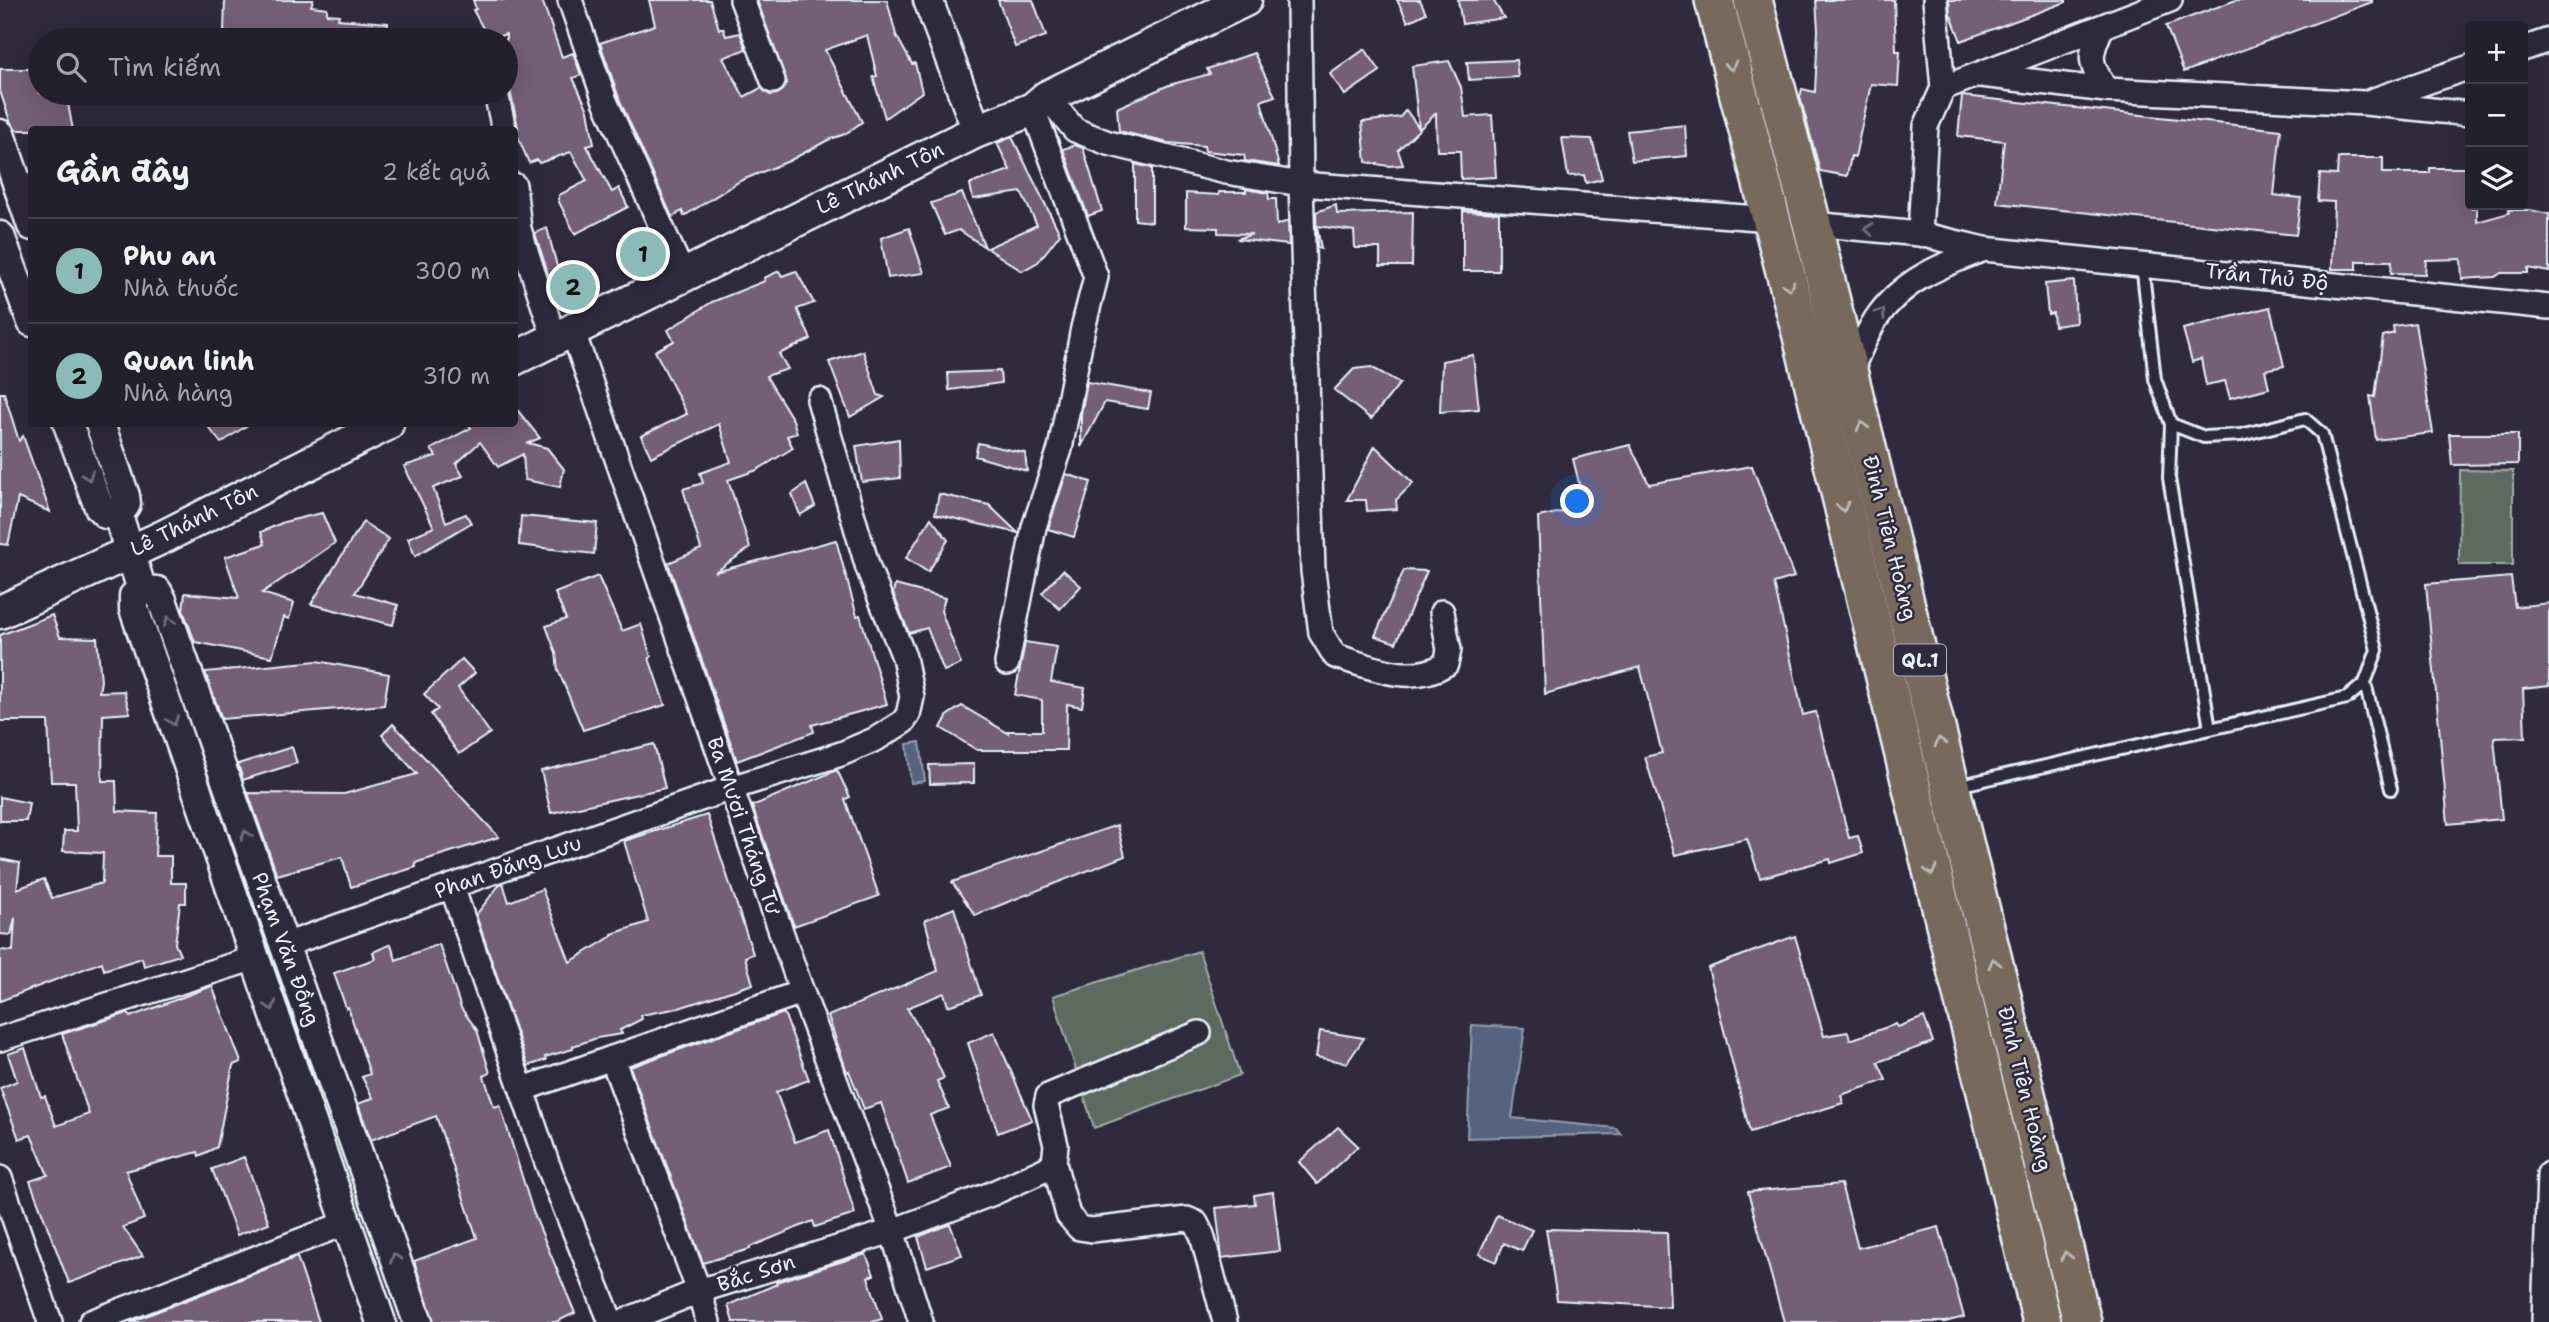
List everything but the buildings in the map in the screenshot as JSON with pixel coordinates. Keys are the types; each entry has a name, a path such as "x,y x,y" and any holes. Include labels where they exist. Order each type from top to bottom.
{"highway":[{"name":"Đinh Tiên Hoàng","path":"1714,0 1803,340 2042,1322"},
{"name":"Đinh Tiên Hoàng","path":"1753,0 1812,224 2082,1322"},
{"path":"1919,821 1954,800"}],"main road":[{"name":"Lê Thánh Tôn","path":"518,357 977,131 1040,103 1245,0"},
{"name":"Lê Thánh Tôn","path":"0,612 165,536 381,427"}],"street":[{"path":"570,0 604,101 683,275"},
{"path":"742,0 773,81"},
{"path":"928,0 977,131"},
{"path":"1299,0 1301,184 1313,571 1321,633 1335,656 1398,674 1422,675 1446,664 1450,650 1442,612"},
{"path":"1920,234 1926,126 1943,88 1935,0"},
{"path":"1943,88 2170,0"},
{"path":"2102,27 2093,47 2092,67 2106,90"},
{"path":"2528,47 2549,40"},
{"path":"2365,103 2465,69"},
{"path":"1981,75 2106,90 2365,103 2465,113"},
{"path":"1040,103 1075,130 1108,143 1226,172 1301,184 1771,219"},
{"path":"1007,663 1034,527 1060,449 1083,328 1096,276 1040,103"},
{"path":"499,105 503,126"},
{"path":"0,134 8,183 28,219"},
{"name":"Ba Mươi Tháng Tư","path":"518,220 519,229 563,334 731,788 802,992 892,1231 921,1322"},
{"name":"Trần Thủ Độ","path":"1812,224 1920,234 1984,249 2549,307"},
{"path":"0,236 28,312"},
{"path":"1849,373 1875,320 1890,300 1910,283 1937,267 1984,249"},
{"name":"Phan Đăng Lưu","path":"285,945 731,788 841,754 897,728 908,715 911,706 911,688 904,657 868,568 819,400"},
{"name":"Phạm Văn Đồng","path":"69,427 99,507 106,514 118,515"},
{"name":"Phạm Văn Đồng","path":"101,427 125,496 126,504 118,515"},
{"name":"Phạm Văn Đồng","path":"118,515 142,590"},
{"name":"Phạm Văn Đồng","path":"381,1322 134,609 134,596 142,590 157,592 162,600 418,1322"},
{"path":"452,887 547,1163 611,1322"},
{"path":"0,1039 255,958 285,945"},
{"path":"523,1089 802,992"},
{"path":"1199,1034 1048,1096 1046,1105 1055,1144 1054,1163 1068,1215 1079,1228 1092,1230 1187,1219 1196,1223 1202,1235 1225,1322"},
{"path":"612,1058 699,1291 708,1322"},
{"name":"Bắc Sơn","path":"622,1322 699,1291 892,1231 991,1194 1054,1163"},
{"path":"2546,1309 2549,1174"},
{"path":"0,1178 10,1237 50,1322"},
{"path":"91,1322 346,1223 378,1208"}],"lane":[{"path":"2142,264 2155,379 2172,424 2169,478 2210,729"},
{"path":"1954,800 2210,729 2347,698 2365,683 2377,650 2322,434 2305,419 2241,435 2204,437 2172,424"},
{"path":"2365,683 2391,789"}],"green space":[{"path":"2460,470 2513,471 2513,565 2459,565"},
{"path":"1199,951 1240,1075 1094,1128 1053,996"}],"water":[{"path":"920,742 925,781 911,783 907,744"},
{"path":"1472,1025 1525,1028 1512,1118 1616,1128 1621,1134 1467,1138"}],"place":[{"name":"Phu an","path":"643,254"},
{"name":"Quan linh","path":"573,287"}]}
